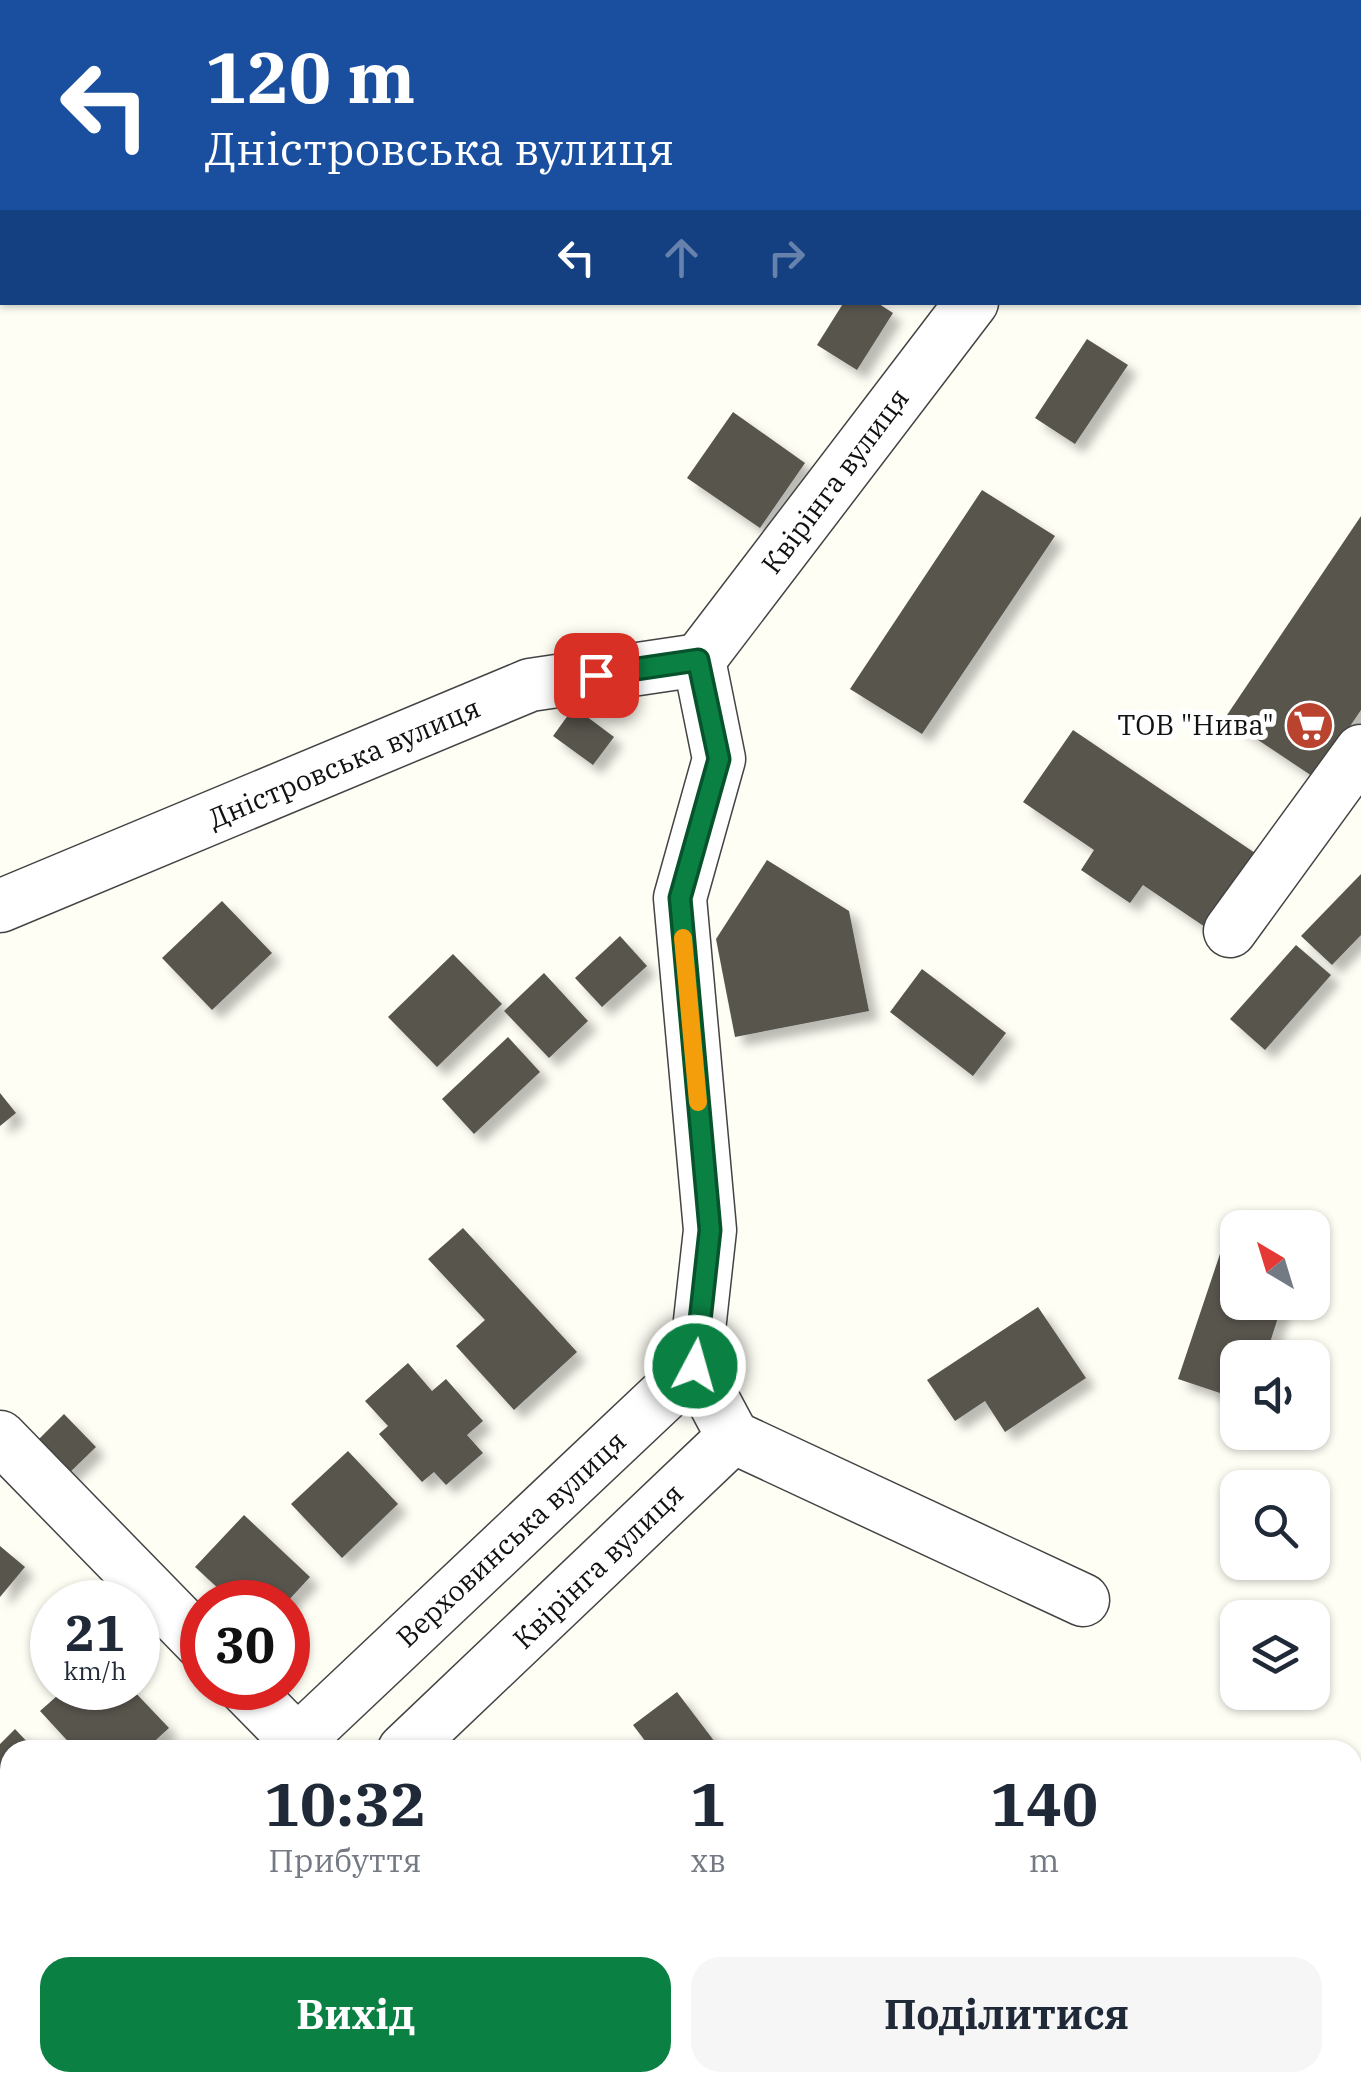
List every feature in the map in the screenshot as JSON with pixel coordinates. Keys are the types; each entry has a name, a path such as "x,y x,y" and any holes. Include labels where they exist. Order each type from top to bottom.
{"street":[{"name":"Квірінга вулиця","path":"698,660 970,305"},
{"name":"Дністровська вулиця","path":"0,906 530,685 698,660"},
{"path":"698,660 719,759 680,898 710,1230 695,1366 733,1437 1083,1600"},
{"path":"1230,931 1361,751"},
{"name":"Верховинська вулиця","path":"302,1740 695,1366"},
{"path":"0,1437 180,1621"},
{"name":"Квірінга вулиця","path":"415,1740 733,1437"},
{"path":"264,1710 289,1740"}],"building":[{"path":"842,305 881,305 893,313 857,370 817,345"},
{"path":"1087,339 1128,365 1075,444 1035,418"},
{"path":"733,412 805,463 760,528 687,478"},
{"path":"982,490 1055,536 922,734 850,689"},
{"path":"1361,516 1361,710 1315,778 1225,718"},
{"path":"574,707 614,737 593,765 553,736"},
{"path":"1073,730 1261,857 1211,931 1143,885 1130,903 1081,870 1094,850 1023,802"},
{"path":"767,860 849,911 869,1011 735,1037 716,939"},
{"path":"1361,874 1361,935 1332,965 1301,936"},
{"path":"222,901 272,953 212,1010 162,958"},
{"path":"620,936 647,966 602,1007 575,978"},
{"path":"1296,945 1331,975 1265,1050 1230,1019"},
{"path":"453,954 502,1004 437,1067 388,1017"},
{"path":"922,969 1006,1033 973,1076 890,1012"},
{"path":"544,973 588,1021 549,1058 504,1011"},
{"path":"508,1037 540,1072 474,1134 442,1099"},
{"path":"0,1093 16,1113 0,1126"},
{"path":"463,1228 577,1352 514,1410 456,1346 485,1320 428,1259"},
{"path":"1220,1254 1220,1320 1277,1320 1271,1340 1220,1340 1220,1393 1178,1379"},
{"path":"1038,1307 1086,1378 1005,1432 985,1401 955,1421 927,1380"},
{"path":"408,1363 432,1391 446,1379 483,1421 467,1435 483,1453 446,1485 434,1472 422,1482 379,1434 388,1426 365,1401"},
{"path":"64,1414 96,1447 65,1477 33,1445"},
{"path":"348,1451 398,1504 342,1558 291,1504"},
{"path":"244,1515 310,1577 209,1580 195,1567"},
{"path":"0,1546 25,1567 0,1597"},
{"path":"677,1692 713,1740 644,1740 633,1725"},
{"path":"152,1710 169,1728 156,1740 67,1740 40,1711"},
{"path":"15,1729 25,1740 4,1740"}],"slow traffic":[{"path":"683,938 698,1102"}],"place":[{"name":"ТОВ \"Нива\"","path":"1309,725"}],"route":[{"path":"596,675 698,660 719,759 680,898 710,1230 695,1366"}]}
